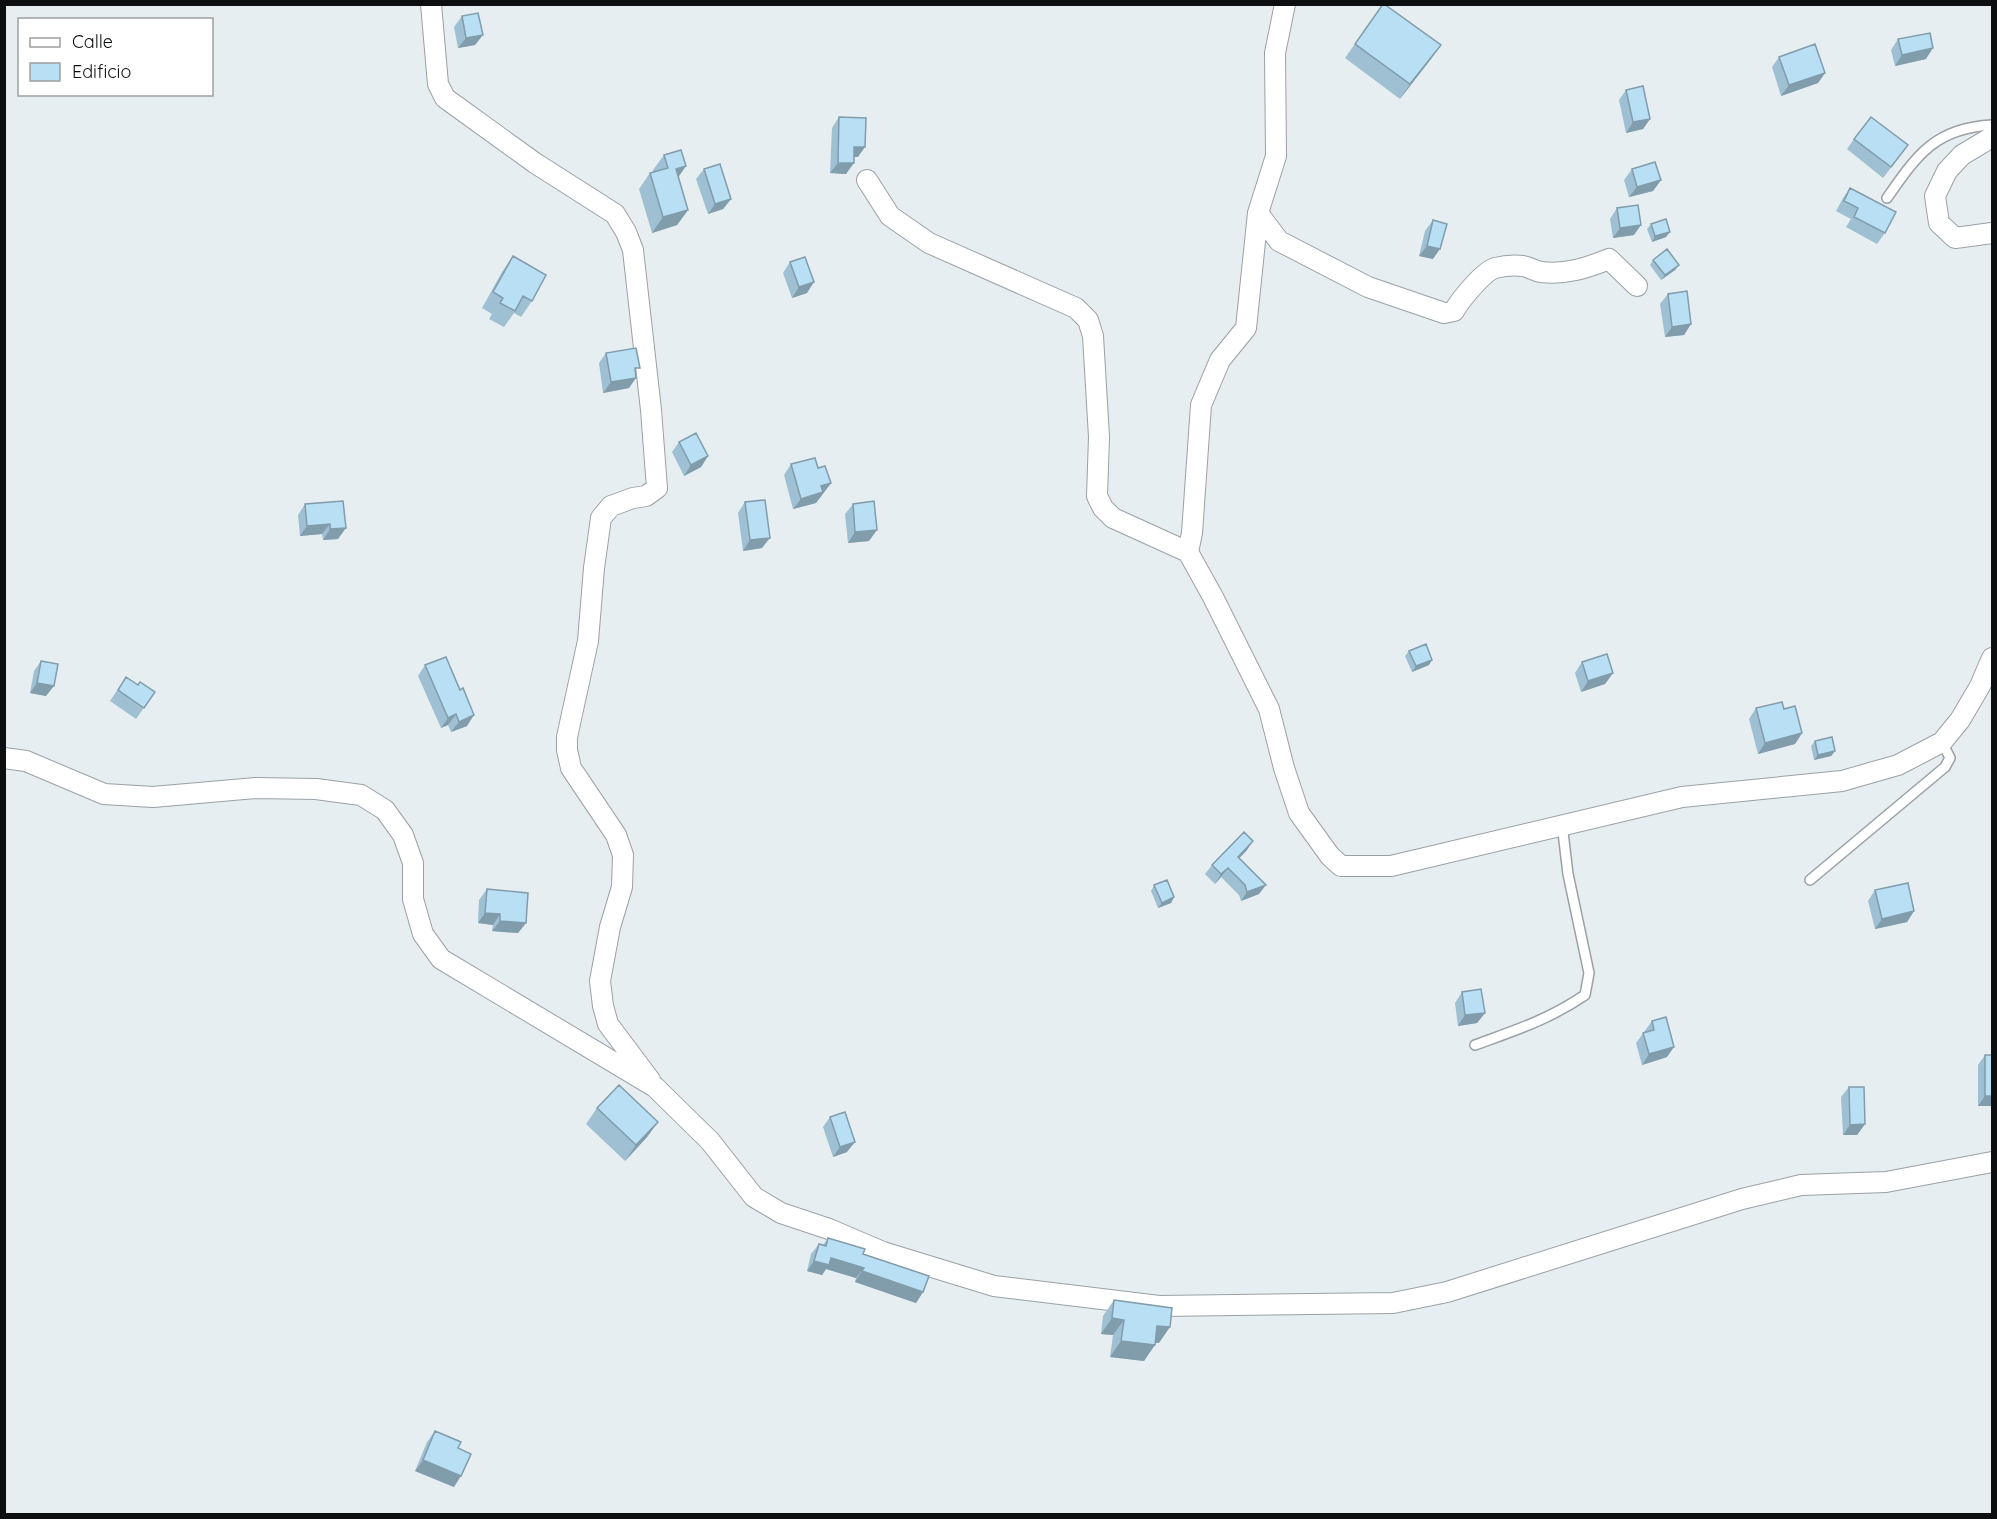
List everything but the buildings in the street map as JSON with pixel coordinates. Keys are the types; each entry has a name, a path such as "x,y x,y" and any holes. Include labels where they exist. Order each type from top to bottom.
{"street":[{"path":"430,4 438,84 445,98 535,164 615,214 633,250 651,410 657,488 646,496 611,506 601,518 588,641 567,737 567,750 571,768 616,835 623,855 622,887 610,927 600,981 608,1024 655,1087 710,1141 754,1197 781,1213 829,1229 883,1252 994,1286 1159,1306 1393,1303 1447,1292 1742,1199 1801,1185 1886,1182 1992,1162"},
{"path":"1188,552 1192,532 1201,405 1220,360 1246,328 1258,213 1276,156 1275,53 1285,4"},
{"path":"1992,137 1962,155 1947,171 1935,196 1939,223 1955,238 1992,233"},
{"path":"867,180 890,216 929,243 1077,308 1088,320 1093,336 1099,437 1097,496 1103,508 1113,518 1188,552 1269,709 1284,768 1299,813 1330,856 1341,866 1390,866 1682,797 1842,781 1898,765 1942,742 1980,686 1992,658"},
{"path":"1258,213 1279,241 1368,287 1444,313 1454,311 1461,298 1494,268 1522,266 1541,272 1567,272 1587,268 1609,259 1638,286"},
{"path":"4,758 26,761 104,794 153,797 256,788 316,789 361,795 385,810 403,835 413,863 413,898 423,934 441,959 655,1087"}],"lane":[{"path":"1887,198 1918,154 1961,129 1992,124"},
{"path":"1810,880 1945,766 1950,758 1942,742"},
{"path":"1475,1045 1526,1027 1559,1012 1585,995 1589,973 1568,874 1562,824"}]}
